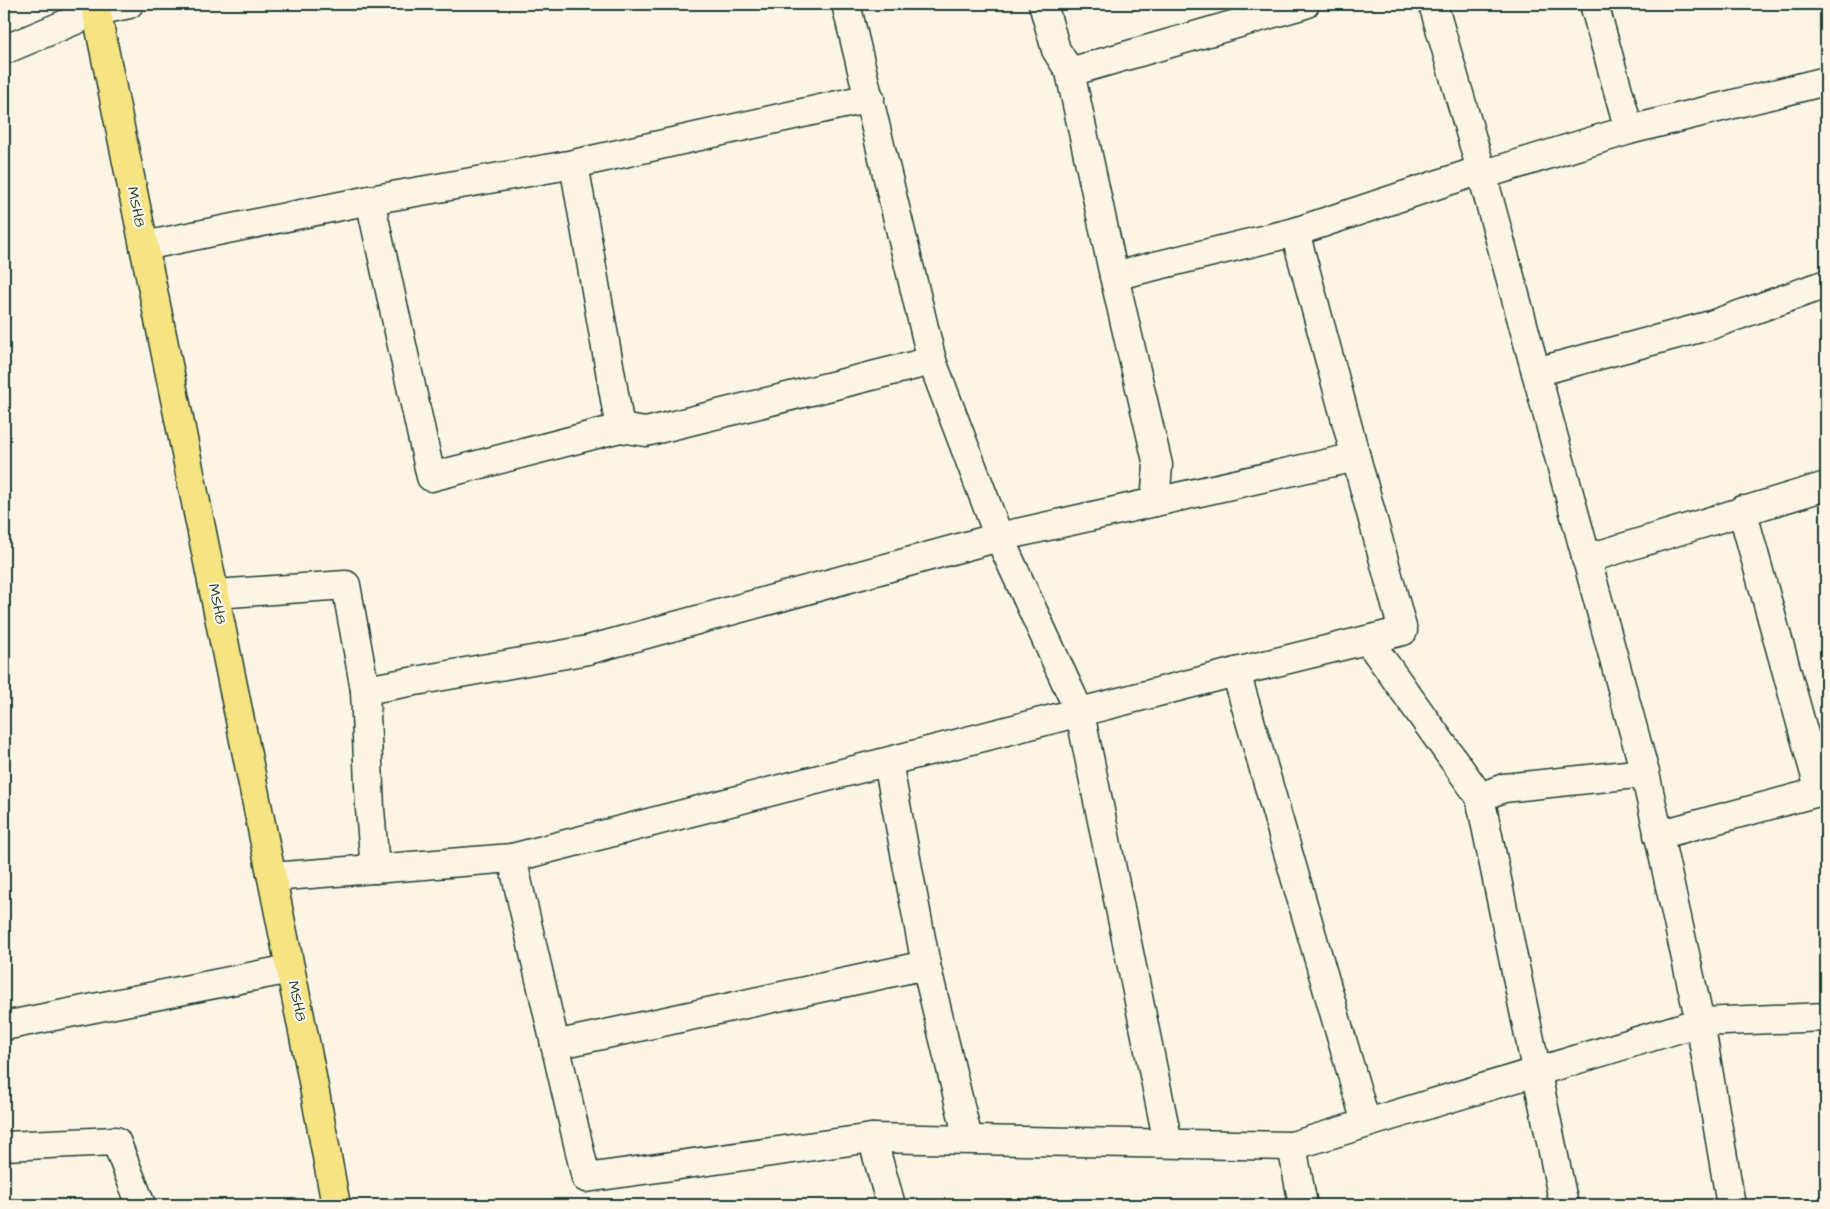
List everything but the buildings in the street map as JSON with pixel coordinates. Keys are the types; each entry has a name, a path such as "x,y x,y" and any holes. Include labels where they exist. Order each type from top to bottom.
{"main road":[{"name":"MSH8","path":"99,6 144,246 272,877 336,1205"}],"street":[{"path":"4,50 99,6 129,4"},
{"path":"846,4 932,361 999,537 1080,713 1168,1143"},
{"path":"1043,4 1056,50 1070,72 1114,276 1158,465 1155,502"},
{"path":"1070,72 1305,4"},
{"path":"1433,4 1482,172 1645,773 1700,1022 1731,1205"},
{"path":"1594,4 1629,130"},
{"path":"1114,276 1295,232 1482,172 1629,130 1826,81"},
{"path":"144,246 370,200 574,164 870,98"},
{"path":"574,164 620,428"},
{"path":"370,200 431,477 620,428 646,432 932,361"},
{"path":"272,877 512,858 1403,631 1295,232"},
{"path":"1536,372 1711,325 1826,284"},
{"path":"365,690 588,650 999,537 1356,457"},
{"path":"1586,559 1826,486"},
{"path":"1658,835 1823,791 1742,510"},
{"path":"215,594 346,585 365,690 370,808 375,869"},
{"path":"1368,640 1480,797 1564,1205"},
{"path":"1236,672 1366,1123"},
{"path":"888,762 926,965 968,1139"},
{"path":"1480,797 1504,788 1645,773"},
{"path":"512,858 586,1178 872,1138 1292,1146 1700,1022 1826,1016"},
{"path":"556,1045 926,965"},
{"path":"4,1026 290,969"},
{"path":"872,1138 891,1205"},
{"path":"4,1146 116,1141 141,1205"},
{"path":"1292,1146 1304,1205"}]}
